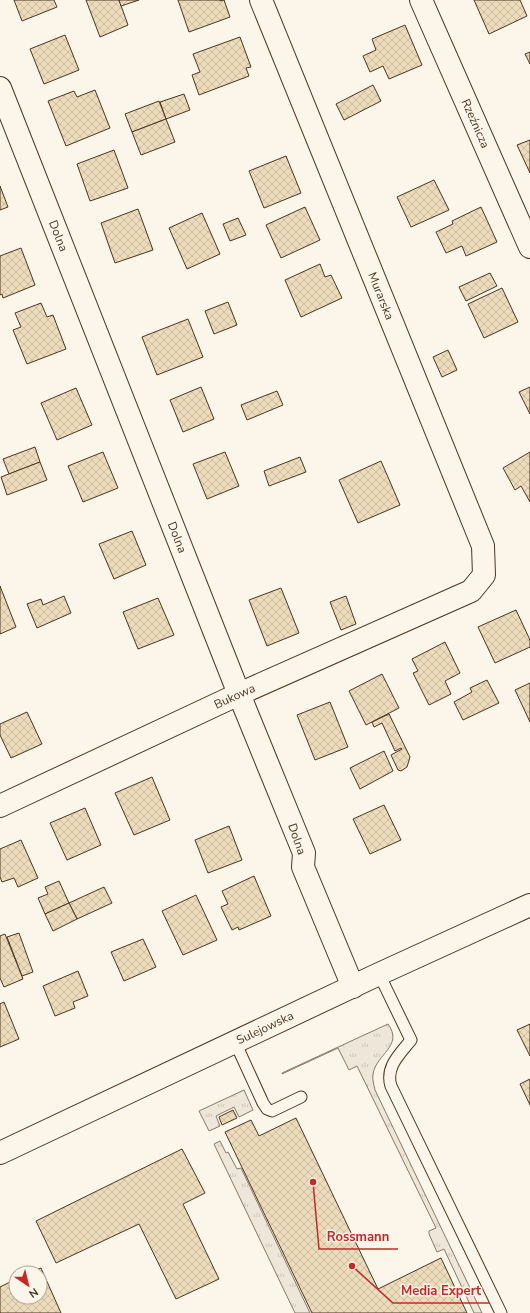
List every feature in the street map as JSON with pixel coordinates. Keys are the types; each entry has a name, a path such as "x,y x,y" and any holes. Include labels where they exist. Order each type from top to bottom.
{"street":[{"name":"Murarska","path":"261,0 483,546 484,575 471,591"},
{"name":"Rzeźnicza","path":"421,0 530,247"},
{"name":"Dolna","path":"0,88 239,694 304,853 304,866 353,987"},
{"name":"Bukowa","path":"0,806 239,694 471,591"},
{"name":"Sulejowska","path":"0,1152 379,974 530,905"}],"lane":[{"path":"379,974 412,1040 391,1066 388,1079 501,1313"},
{"path":"235,1042 267,1109 272,1111 302,1097"}],"green space":[{"path":"388,1024 393,1038 388,1050 375,1067 373,1082 375,1090 482,1313 474,1313 444,1249 437,1252 429,1234 429,1231 436,1228 357,1066 349,1070 338,1048 282,1074"},
{"path":"244,1090 253,1110 239,1117 234,1107 216,1116 220,1126 209,1131 199,1111"},
{"path":"220,1141 237,1169 241,1168 310,1313 295,1313 214,1144"}],"building":[{"path":"14,0 54,0 57,7 22,21"},
{"path":"86,0 119,0 128,25 100,37"},
{"path":"119,0 139,0 121,6"},
{"path":"178,0 224,0 230,17 189,32"},
{"path":"474,0 520,0 527,16 489,34"},
{"path":"405,25 422,65 389,79 383,66 370,72 363,56 376,50 372,39"},
{"path":"65,35 79,70 44,84 30,49"},
{"path":"240,37 251,67 246,68 249,76 199,95 192,75 200,72 193,54"},
{"path":"530,52 530,64 525,54"},
{"path":"373,85 381,101 344,120 336,104"},
{"path":"95,90 110,128 66,146 48,101 74,91 77,97"},
{"path":"184,94 190,110 166,119 160,102"},
{"path":"159,101 166,119 132,132 125,114"},
{"path":"166,119 175,142 141,155 132,132"},
{"path":"530,140 530,173 517,145"},
{"path":"114,150 128,188 90,201 77,164"},
{"path":"286,156 301,193 264,208 249,171"},
{"path":"434,180 449,210 411,227 397,197"},
{"path":"0,186 8,207 0,210"},
{"path":"305,207 320,240 281,258 266,225"},
{"path":"481,207 497,242 466,256 462,246 446,253 436,232 453,224 452,221"},
{"path":"138,209 153,250 115,263 101,223"},
{"path":"202,213 220,254 187,269 169,228"},
{"path":"238,218 246,235 230,241 223,224"},
{"path":"21,248 35,285 3,298 2,294 0,295 0,256"},
{"path":"320,264 325,277 331,275 342,298 301,317 285,280"},
{"path":"490,273 497,286 466,301 459,287"},
{"path":"502,288 518,322 484,338 468,304"},
{"path":"228,302 237,325 214,334 205,311"},
{"path":"41,303 47,317 53,315 66,349 27,364 13,330 21,327 15,313"},
{"path":"188,319 203,357 157,375 142,337"},
{"path":"448,350 457,370 442,377 433,357"},
{"path":"201,387 214,419 183,432 170,400"},
{"path":"530,387 530,414 519,392"},
{"path":"76,388 92,425 57,440 41,403"},
{"path":"277,391 283,405 247,420 241,405"},
{"path":"35,447 40,462 9,474 3,459"},
{"path":"103,452 118,488 83,502 68,466"},
{"path":"225,452 239,486 207,499 193,464"},
{"path":"530,452 530,502 521,486 515,490 503,468"},
{"path":"300,457 306,472 269,486 264,471"},
{"path":"381,461 400,505 358,523 339,480"},
{"path":"40,462 47,480 7,495 1,477"},
{"path":"132,531 146,565 114,579 99,544"},
{"path":"0,586 16,627 0,634"},
{"path":"281,588 299,633 267,646 249,600"},
{"path":"64,596 71,613 37,628 27,604 41,599 43,605"},
{"path":"346,596 356,624 341,630 330,602"},
{"path":"158,598 174,635 138,649 123,612"},
{"path":"516,610 530,640 530,647 495,663 478,627"},
{"path":"445,642 460,673 445,681 451,694 429,705 413,673 418,671 412,659"},
{"path":"382,674 399,708 366,725 349,691"},
{"path":"487,680 499,703 463,720 454,702 472,692 470,688"},
{"path":"530,683 530,722 515,690"},
{"path":"330,702 348,747 315,760 297,715"},
{"path":"27,712 42,744 11,758 0,735 0,724"},
{"path":"389,714 410,757 407,767 401,771 398,770 391,755 402,749 401,748 395,751 382,723 374,727 372,722"},
{"path":"384,751 393,771 360,789 350,768"},
{"path":"152,777 170,820 134,835 115,793"},
{"path":"384,805 401,840 370,854 353,819"},
{"path":"85,808 101,845 67,860 50,823"},
{"path":"229,826 242,860 208,873 195,840"},
{"path":"21,840 38,878 18,887 14,878 2,882 0,877 0,849"},
{"path":"254,876 271,916 239,930 238,927 232,930 221,907 228,904 222,891"},
{"path":"59,881 69,903 45,914 38,898 48,894 45,887"},
{"path":"104,887 112,903 77,919 69,903"},
{"path":"196,895 217,940 183,955 162,911"},
{"path":"69,903 77,919 53,931 45,914"},
{"path":"19,933 33,972 22,976 7,937"},
{"path":"5,934 23,979 4,987 0,978 0,936"},
{"path":"143,939 156,967 124,981 111,952"},
{"path":"78,971 88,996 73,1002 75,1008 55,1016 43,986"},
{"path":"4,1002 19,1039 0,1047 0,1004"},
{"path":"530,1024 530,1056 517,1030"},
{"path":"530,1079 530,1105 520,1084"},
{"path":"233,1110 237,1118 222,1125 219,1117"},
{"path":"296,1118 378,1289 441,1258 467,1313 312,1313 225,1132 251,1120 259,1136"},
{"path":"182,1149 205,1193 183,1204 219,1279 176,1299 139,1224 56,1263 36,1221"},
{"path":"8,1283 8,1305 48,1305 48,1284 61,1313 0,1313 0,1287"}],"place":[{"name":"Rossmann","path":"313,1182"},
{"name":"Media Expert","path":"352,1266"}]}
